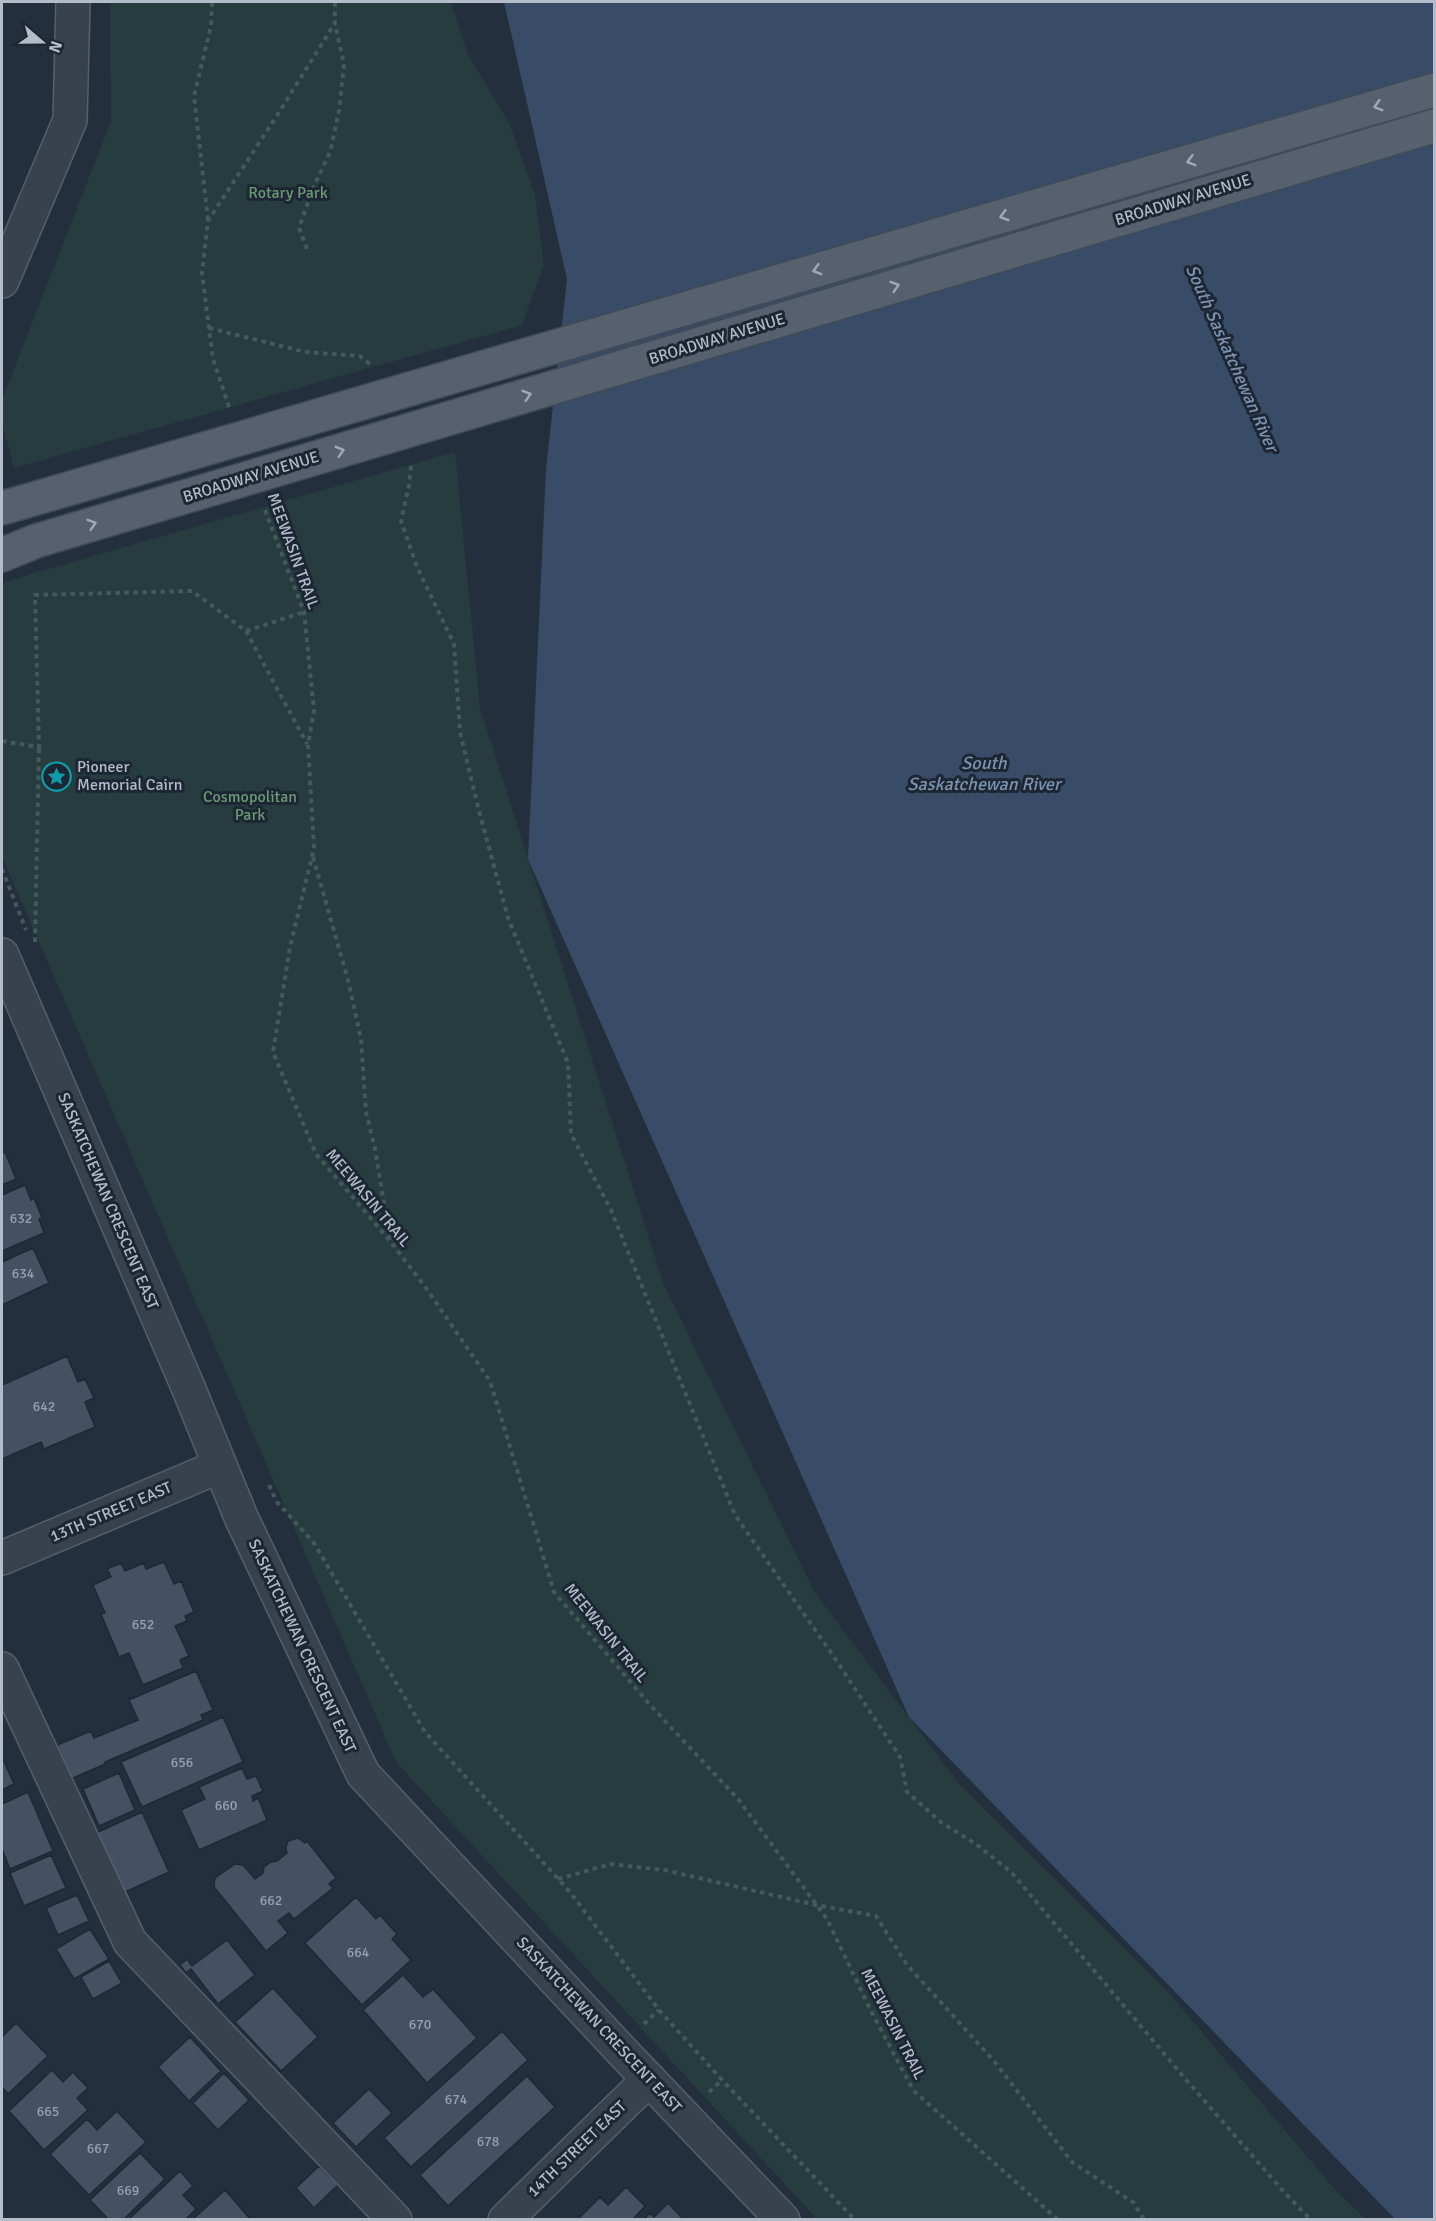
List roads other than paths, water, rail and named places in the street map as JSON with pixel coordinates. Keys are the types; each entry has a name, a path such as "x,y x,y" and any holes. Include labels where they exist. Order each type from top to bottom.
{"main road":[{"name":"BROADWAY AVENUE","path":"12,505 1434,90"},
{"name":"BROADWAY AVENUE","path":"2,555 36,541 1434,126"}],"street":[{"path":"2,281 70,120 73,2"},
{"name":"SASKATCHEWAN CRESCENT EAST","path":"2,955 189,1387 242,1517 363,1774 783,2220"},
{"name":"13TH STREET EAST","path":"2,1558 220,1466"},
{"path":"2,1669 130,1942 395,2220"},
{"name":"14TH STREET EAST","path":"505,2220 649,2079"}],"water":[{"name":"South Saskatchewan River","path":"504,2 1434,2 1434,2219 1395,2219 909,1717 528,859 546,469 567,279"}],"place":[{"name":"Pioneer Memorial Cairn","path":"56,776"}],"park label":[{"name":"Rotary Park","path":"288,193"},
{"name":"Cosmopolitan Park","path":"250,806"}]}
